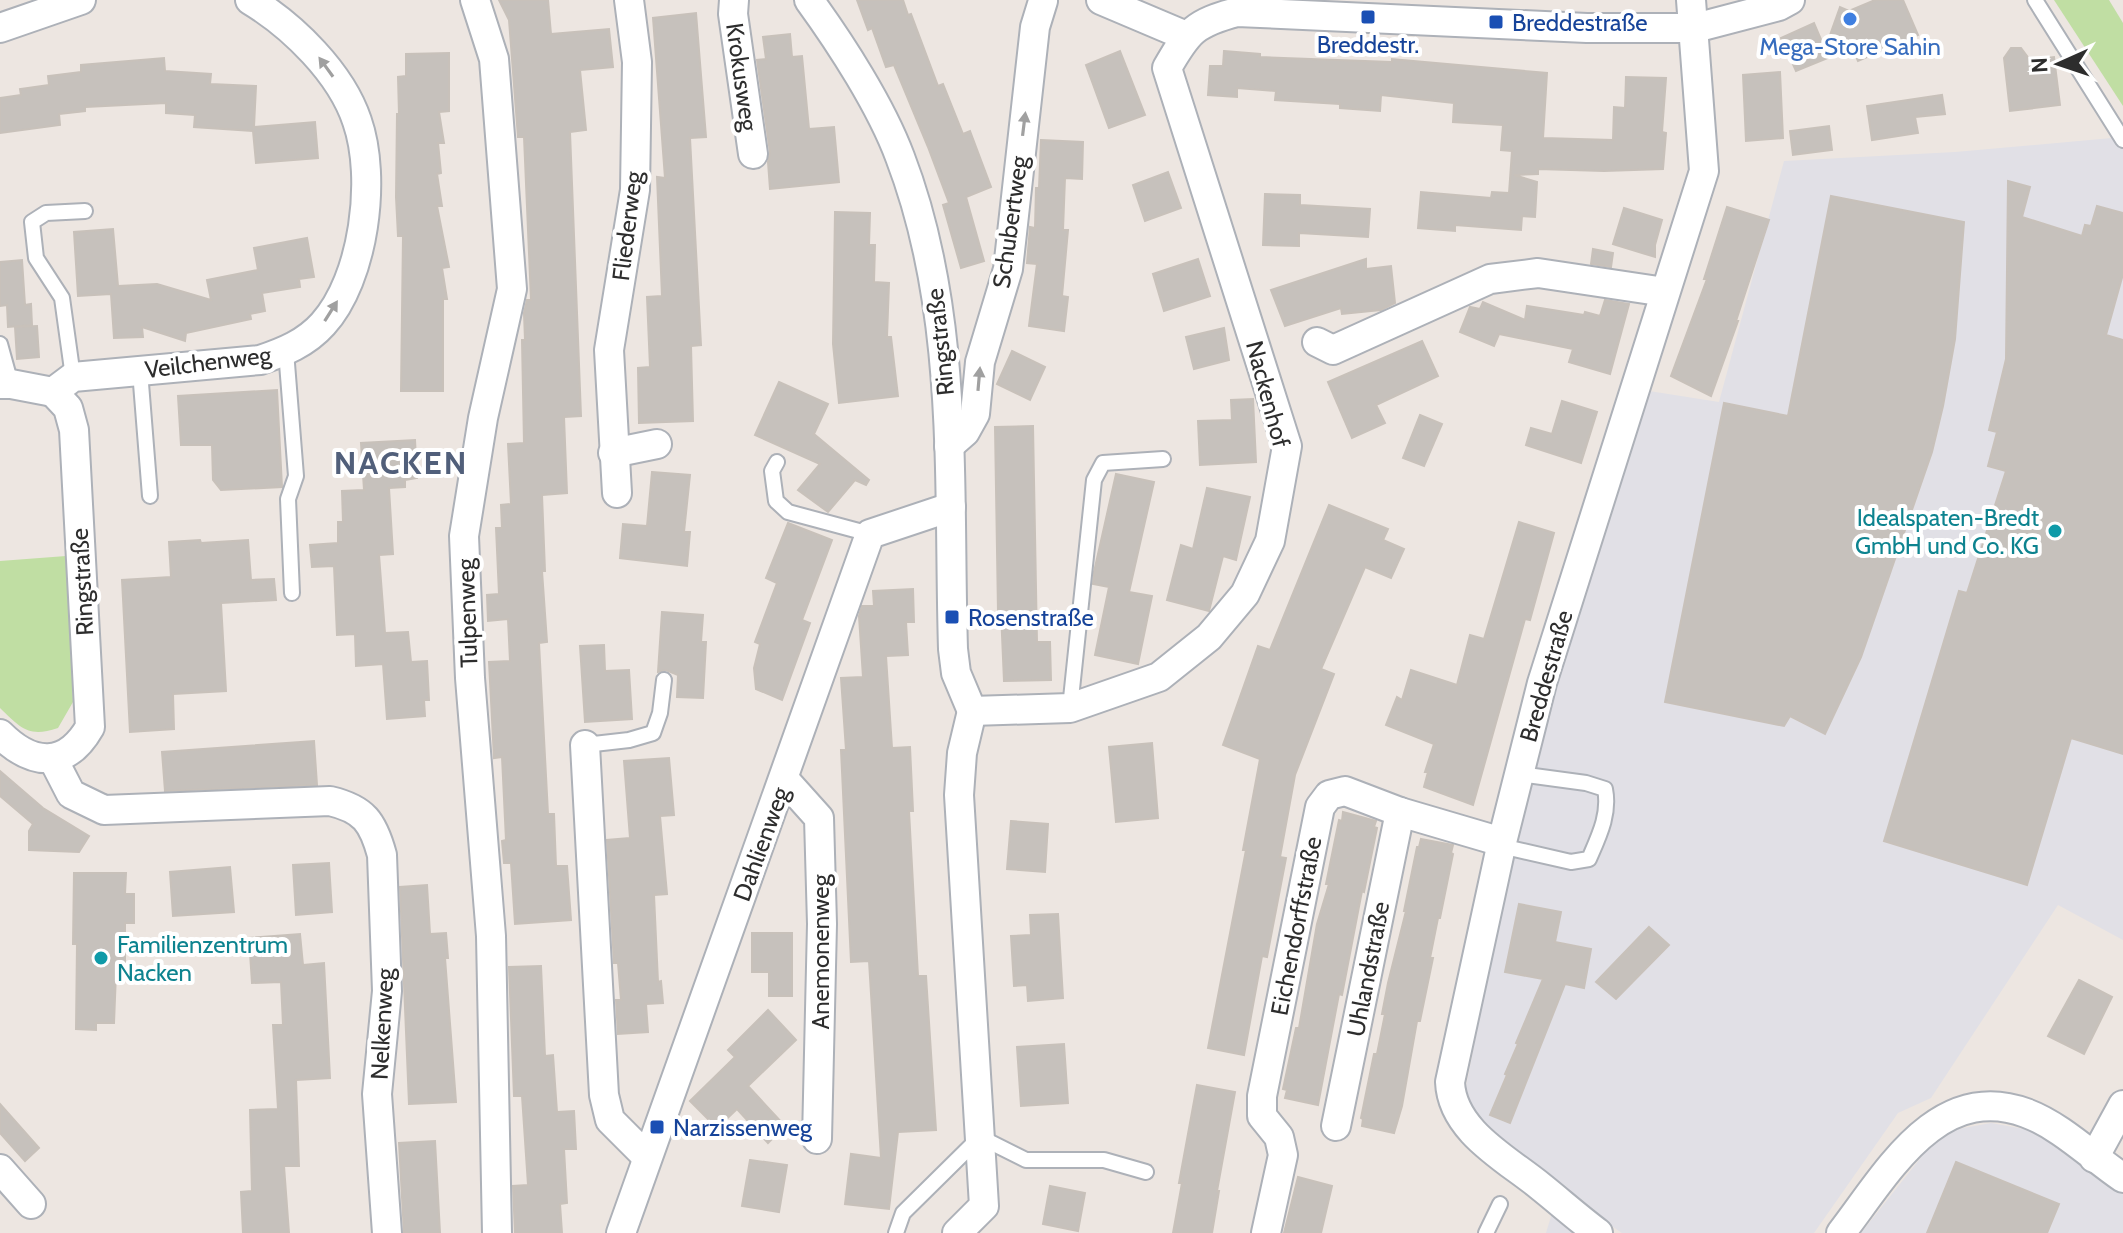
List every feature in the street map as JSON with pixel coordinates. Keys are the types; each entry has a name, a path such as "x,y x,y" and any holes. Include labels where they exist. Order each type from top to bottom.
{"street":[{"path":"0,28 81,0"},
{"name":"Veilchenweg","path":"6,384 63,384 140,371 260,360 286,351 324,323 347,284 363,225 367,166 357,120 332,75 297,34 250,0"},
{"name":"Tulpenweg","path":"475,0 494,59 512,289 483,418 464,536 470,678 491,936 497,1233"},
{"name":"Fliederweg","path":"617,493 609,350 635,190 637,62 629,0"},
{"name":"Krokusweg","path":"734,0 733,14 753,154"},
{"name":"Ringstraße","path":"809,0 843,53 900,155 919,214 932,273 946,366 953,649 956,673 972,711"},
{"name":"Schubertweg","path":"949,446 965,432 975,414 980,362 1008,269 1035,27 1042,0 1058,0"},
{"path":"1101,0 1186,36 1210,19 1237,12 1587,28 1779,6 1790,0"},
{"name":"Breddestraße","path":"1598,1233 1573,1220 1537,1184 1479,1137 1458,1113 1450,1082 1501,844 1542,683 1704,171 1693,14"},
{"name":"Nackenhof","path":"972,711 1070,708 1159,677 1209,637 1245,594 1270,541 1287,446 1167,68 1186,36"},
{"path":"1317,342 1333,350 1490,279 1538,273 1665,292"},
{"name":"Ringstraße","path":"53,759 74,750 90,727 74,430 63,384"},
{"path":"613,453 657,444"},
{"path":"870,534 951,507"},
{"name":"Dahlienweg","path":"621,1233 870,534"},
{"path":"957,1233 984,1206 959,795 962,753 972,711"},
{"path":"0,734 29,757 53,759"},
{"path":"585,745 604,1095 610,1120 647,1157"},
{"name":"Nelkenweg","path":"53,759 71,794 104,810 330,801 350,806 366,818 377,836 382,855 387,991 377,1094 387,1233"},
{"name":"Anemonenweg","path":"784,779 819,818 822,924 817,1139"},
{"name":"Eichendorffstraße","path":"1266,1233 1283,1155 1279,1137 1262,1116 1262,1096 1320,807 1329,795 1345,791 1501,844"},
{"name":"Uhlandstraße","path":"1336,1126 1400,812"},
{"path":"2094,1158 2123,1105"},
{"path":"1841,1233 1906,1149 1934,1123 1960,1110 2002,1107 2026,1113 2053,1128 2123,1178"},
{"path":"0,1169 31,1204"}],"lane":[{"path":"2035,0 2123,140"},
{"path":"63,384 62,298 36,258 32,222 46,213 85,211"},
{"path":"0,344 6,384"},
{"path":"286,351 296,476 288,499 292,593"},
{"path":"140,371 150,496"},
{"path":"1070,708 1094,480 1103,463 1163,459"},
{"path":"777,462 772,471 776,501 788,512 870,534"},
{"path":"585,745 629,740 653,733 660,713 664,680"},
{"path":"1501,844 1571,862 1589,859 1608,804 1605,789 1586,783 1519,774"},
{"path":"896,1233 903,1213 980,1137 1026,1160 1104,1160 1146,1172"},
{"path":"1486,1233 1500,1204"}],"shaded area":[{"path":"2123,137 2123,940 2058,905 1931,1098 1898,1113 1814,1233 1622,1233 1501,1151 1477,1124 1465,1092 1523,796 1649,391 1719,402 1784,161 1955,152"},
{"path":"1991,1123 2024,1129 2045,1137 2123,1195 2123,1233 1861,1233 1934,1141 1958,1129"},
{"path":"1553,1210 1585,1233 1546,1233"}],"green space":[{"path":"2054,0 2109,0 2123,23 2123,106"},
{"path":"66,556 73,702 58,728 32,731 20,726 0,708 0,561"}],"building":[{"path":"499,0 548,0 551,34 609,29 613,67 580,70 586,130 570,132 581,416 564,417 567,493 542,495 545,571 542,571 547,642 539,643 548,814 554,814 556,866 567,866 571,920 515,924 511,863 504,863 502,841 506,840 502,757 494,758 489,662 510,661 508,619 488,621 487,595 499,594 496,528 502,528 501,505 511,504 508,444 524,443 522,340 525,340 524,313 527,300 531,300 524,137 518,137 509,20"},
{"path":"857,0 903,0 938,86 943,84 963,134 970,131 991,187 966,197 984,261 961,268 943,205 949,203 928,147 894,65 886,67 872,28 868,30"},
{"path":"1875,0 1903,0 1918,35 1858,61 1852,48 1796,71 1781,38 1814,23 1825,49 1840,7 1849,11"},
{"path":"696,13 706,137 690,138 701,345 691,346 693,421 639,423 638,368 650,367 647,297 662,296 657,177 665,178 653,18"},
{"path":"790,34 792,57 802,56 809,129 834,127 839,182 770,189 770,152 757,60 766,59 763,37"},
{"path":"2011,48 2021,48 2030,60 2054,57 2060,105 2010,111 2004,58"},
{"path":"1120,51 1145,115 1109,128 1086,65"},
{"path":"1224,51 1260,54 1260,57 1392,62 1392,59 1547,73 1543,138 1613,140 1614,107 1625,108 1626,77 1666,78 1663,169 1538,169 1538,174 1514,175 1537,182 1535,217 1522,216 1521,230 1455,225 1455,231 1418,228 1421,192 1491,198 1492,192 1509,193 1512,151 1501,150 1503,125 1453,122 1454,103 1381,95 1380,111 1340,108 1340,104 1275,100 1276,91 1237,88 1237,97 1208,95 1210,66 1223,66"},
{"path":"449,53 449,111 439,112 444,143 438,143 441,173 437,174 442,206 437,206 449,267 442,268 447,299 443,299 443,391 401,391 403,236 398,236 396,197 398,77 406,76 406,54"},
{"path":"164,58 165,71 211,74 210,84 256,86 254,127 315,122 318,158 256,163 253,131 194,127 195,115 166,113 166,103 85,107 85,111 59,114 60,125 0,133 0,98 21,95 20,89 49,85 48,76 81,72 81,65"},
{"path":"1780,72 1783,138 1746,141 1743,75"},
{"path":"1942,95 1945,114 1915,117 1918,133 1872,140 1867,106"},
{"path":"1829,126 1832,150 1793,155 1790,131"},
{"path":"1041,140 1083,142 1082,179 1065,178 1063,230 1068,230 1062,296 1068,297 1064,331 1029,326 1037,264 1027,263 1030,227 1035,228"},
{"path":"1168,172 1181,208 1145,221 1133,185"},
{"name":"Idealspaten-Bredt GmbH und Co. KG","path":"2008,181 2030,187 2022,217 2082,236 2085,225 2091,226 2097,206 2123,213 2123,274 2106,335 2123,340 2123,754 2071,738 2027,885 1884,841 1959,591 1967,593 2006,471 1988,466 1997,432 1989,430 2006,359"},
{"path":"1265,194 1300,195 1300,205 1370,209 1368,237 1299,233 1299,246 1263,245"},
{"path":"1831,196 1964,222 1955,339 1932,452 1861,657 1825,734 1790,716 1784,726 1665,702 1724,403 1788,416"},
{"path":"1727,207 1769,220 1711,396 1671,376 1707,279 1704,279"},
{"path":"1624,208 1662,220 1655,257 1613,244"},
{"path":"835,212 870,213 869,245 875,245 874,282 889,283 887,337 891,337 898,396 839,403 833,344"},
{"path":"113,229 118,286 157,284 211,300 207,280 258,270 254,248 307,238 314,277 299,279 300,287 262,293 265,311 250,314 251,319 186,333 185,341 142,327 143,337 114,338 111,294 78,296 74,232"},
{"path":"1593,249 1613,253 1611,267 1591,264"},
{"path":"1198,259 1210,296 1164,311 1153,274"},
{"path":"1366,259 1366,269 1391,266 1395,303 1381,310 1342,314 1341,308 1285,326 1271,290"},
{"path":"22,260 25,305 31,304 32,325 8,327 7,305 0,306 0,262"},
{"path":"1605,300 1629,304 1610,374 1569,362 1573,349 1499,334 1494,346 1460,332 1470,307 1480,309 1483,302 1525,320 1527,306 1600,316"},
{"path":"37,326 39,357 17,359 15,327"},
{"path":"1224,328 1229,360 1194,369 1186,337"},
{"path":"1422,341 1438,376 1376,405 1385,423 1352,438 1328,382"},
{"path":"1012,351 1045,367 1030,400 997,384"},
{"path":"779,382 828,404 814,434 869,480 866,485 855,480 828,512 798,490 820,464 755,435"},
{"path":"277,390 282,487 221,490 213,480 212,445 181,445 178,396"},
{"path":"1253,399 1256,462 1200,465 1198,421 1232,420 1231,400"},
{"path":"1562,401 1597,412 1581,463 1526,445 1531,428 1552,434"},
{"path":"1420,415 1442,424 1424,466 1403,458"},
{"path":"1033,426 1037,642 1050,642 1051,680 1004,681 1001,612 998,612 995,427"},
{"path":"415,440 417,478 405,480 405,487 389,488 393,554 379,555 385,633 408,632 411,662 427,661 429,700 424,700 425,716 387,719 383,664 356,666 355,634 337,635 334,566 312,567 310,545 338,543 338,522 343,522 342,491 364,490 361,443"},
{"path":"652,472 690,475 684,532 690,532 687,566 620,558 623,524 647,526"},
{"path":"1116,474 1154,482 1129,592 1152,596 1138,664 1095,655 1109,587 1093,584 1094,572"},
{"path":"1207,488 1250,497 1236,560 1223,556 1209,611 1167,600 1181,545 1193,549"},
{"path":"1329,505 1388,529 1383,540 1404,549 1391,578 1365,567 1321,669 1334,674 1295,775 1280,857 1286,858 1267,957 1262,956 1244,1055 1208,1048 1260,759 1223,745 1258,646 1270,650"},
{"path":"1519,522 1554,533 1530,620 1525,619 1473,805 1424,787 1428,772 1425,772 1434,744 1386,725 1397,697 1402,700 1411,670 1457,685 1470,635 1484,639"},
{"path":"788,523 832,540 802,620 810,623 782,700 756,689 754,668 760,644 755,642 777,583 766,578"},
{"path":"200,540 201,543 248,540 251,580 274,579 276,600 221,603 226,691 173,694 174,729 130,732 122,580 171,577 169,542"},
{"path":"913,589 914,622 906,622 908,655 886,656 892,748 910,747 913,811 909,811 918,976 926,976 936,1130 898,1132 889,1209 845,1204 851,1154 881,1158 869,961 851,962 841,750 846,750 841,678 863,677 859,616 862,606 874,606 873,591"},
{"path":"662,612 703,615 701,642 706,642 703,698 677,697 678,675 666,670 658,672"},
{"path":"604,645 605,671 629,670 632,719 585,722 580,646"},
{"path":"314,741 317,785 165,791 162,752"},
{"path":"1152,743 1158,818 1116,822 1109,747"},
{"path":"669,758 674,815 660,816 667,894 654,895 658,982 661,981 663,1003 646,1004 648,1032 618,1034 616,1000 621,1000 618,963 614,963 607,840 630,838 624,761"},
{"path":"0,771 43,808 89,836 79,852 29,850 29,831 33,824 0,796"},
{"path":"1343,812 1376,821 1374,827 1377,828 1342,995 1339,994 1318,1105 1285,1098 1287,1090 1283,1089 1296,1028 1299,1028 1317,924 1329,884 1326,884"},
{"path":"1011,821 1048,824 1045,872 1007,869"},
{"path":"1421,839 1453,845 1453,854 1394,1133 1362,1126 1361,1118"},
{"path":"329,863 332,912 296,915 293,865"},
{"path":"230,867 234,912 173,916 170,872"},
{"name":"Familienzentrum Nacken","path":"74,873 126,873 125,894 134,894 134,923 125,923 125,974 116,973 114,1023 96,1023 96,1030 76,1029"},
{"path":"427,885 430,934 446,933 448,958 445,958 456,1102 409,1104 400,887"},
{"path":"1519,904 1561,912 1555,942 1591,949 1584,988 1565,984 1510,1123 1490,1115 1543,979 1505,972"},
{"path":"1058,914 1063,998 1028,1001 1027,985 1014,986 1011,936 1031,935 1030,915"},
{"path":"1649,927 1669,945 1616,999 1596,982"},
{"path":"752,933 792,933 792,996 769,996 769,972 752,972"},
{"path":"300,934 303,965 324,963 330,1078 296,1080 299,1166 284,1166 289,1233 243,1233 241,1192 252,1191 250,1110 278,1109 273,1025 283,1025 281,982 252,983 249,938"},
{"path":"541,966 545,1056 553,1055 557,1112 574,1111 576,1149 564,1149 567,1203 560,1204 562,1233 515,1233 513,1186 528,1185 522,1096 514,1096 509,967"},
{"path":"2079,980 2112,997 2084,1054 2048,1036"},
{"path":"768,1010 796,1040 748,1086 785,1126 768,1143 737,1109 717,1128 690,1101 735,1057 728,1050"},
{"path":"1064,1044 1068,1103 1021,1106 1017,1047"},
{"path":"1197,1085 1235,1092 1219,1191 1212,1233 1173,1233 1182,1183 1179,1183"},
{"path":"0,1104 39,1148 25,1161 0,1133"},
{"path":"435,1141 440,1233 404,1233 399,1143"},
{"path":"750,1160 787,1165 779,1212 742,1206"},
{"path":"1956,1162 2059,1204 2047,1233 1927,1233"},
{"path":"1298,1177 1332,1186 1321,1233 1284,1233"},
{"path":"1050,1186 1085,1193 1078,1231 1043,1224"}],"place":[{"name":"Breddestr.","path":"1368,17"},
{"name":"Mega-Store Sahin","path":"1850,19"},
{"name":"Breddestraße","path":"1496,22"},
{"name":"Idealspaten-Bredt GmbH und Co. KG","path":"2055,531"},
{"name":"Rosenstraße","path":"952,617"},
{"name":"Familienzentrum Nacken","path":"101,958"},
{"name":"Narzissenweg","path":"657,1127"}],"district":[{"name":"NACKEN","path":"401,462"}]}
